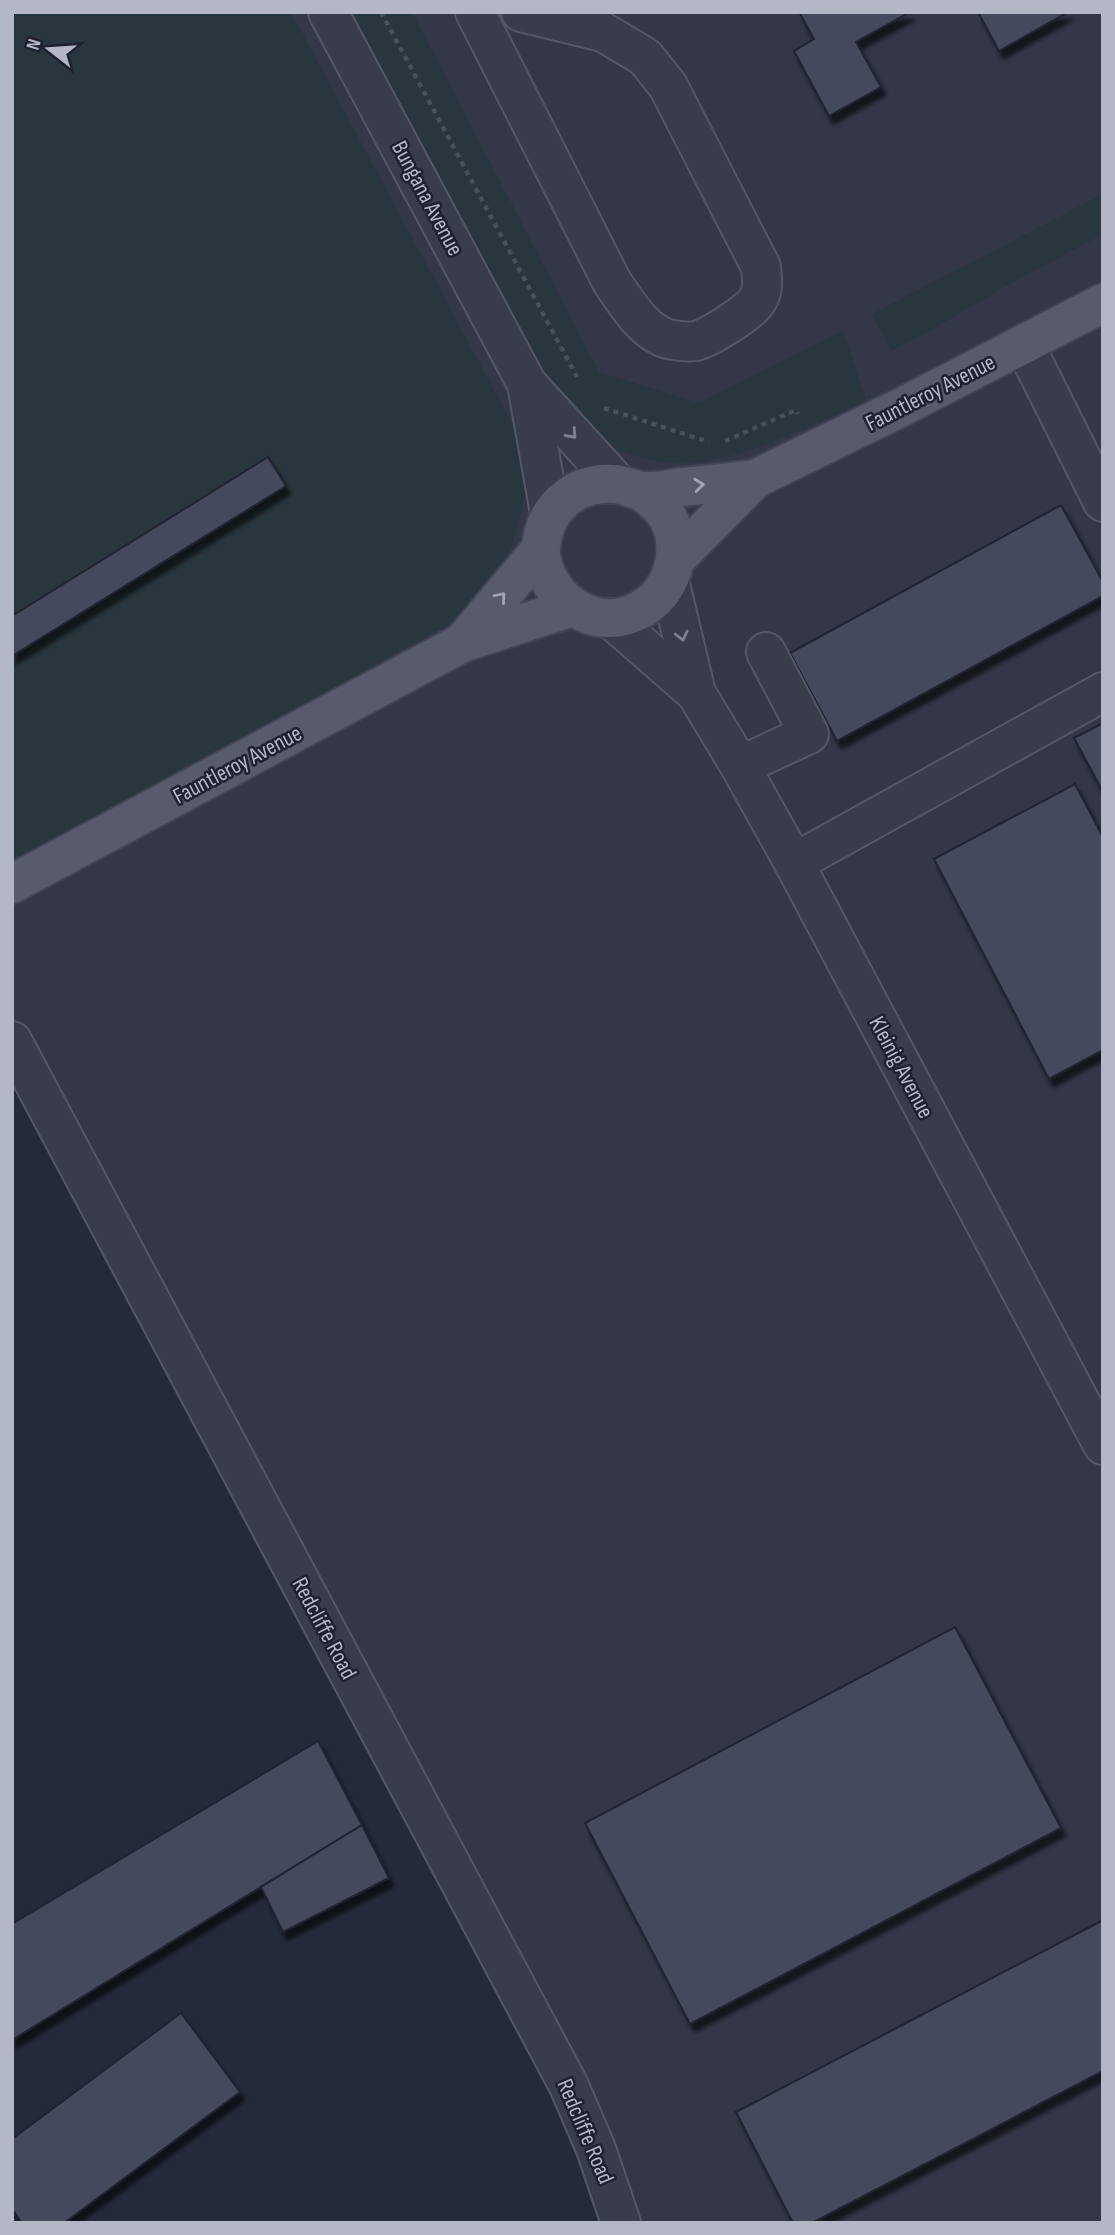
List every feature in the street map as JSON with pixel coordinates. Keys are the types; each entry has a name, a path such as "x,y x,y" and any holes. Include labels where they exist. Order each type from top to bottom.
{"main road":[{"name":"Fauntleroy Avenue","path":"672,570 755,479 1103,303"},
{"name":"Fauntleroy Avenue","path":"630,488 755,479"},
{"path":"596,484 630,488 655,501 668,518 674,538 672,570 656,597 640,610 610,618 589,614 573,607 559,596 549,582 540,550 550,513 577,491 596,484"},
{"name":"Fauntleroy Avenue","path":"461,643 540,550"},
{"name":"Fauntleroy Avenue","path":"12,884 461,643 573,607"}],"street":[{"name":"Bungana Avenue","path":"328,12 527,384 630,488"},
{"path":"475,12 612,282 632,311 666,339 683,342 699,340 750,311 759,298 763,282 761,267 668,86 645,57 603,32 521,12"},
{"path":"1024,344 1103,502"},
{"name":"Bungana Avenue","path":"527,384 550,513"},
{"name":"Kleinig Avenue","path":"672,570 696,692"},
{"name":"Kleinig Avenue","path":"610,618 696,692 794,863 1103,1445"},
{"path":"740,766 808,734 766,652"},
{"path":"794,863 1103,692"},
{"name":"Redcliffe Road","path":"12,1041 569,2086 596,2149 621,2223"}],"shaded area":[{"path":"12,12 1103,12 1103,2223 621,2223 12,1040"},
{"path":"12,12 291,12 518,435 526,494 511,548 465,616 12,862"},
{"path":"347,12 412,12 599,372 700,403 843,330 866,401 756,448 689,463 643,458 595,436 555,395"},
{"path":"1103,194 1103,234 891,351 872,314"}],"building":[{"path":"799,12 910,12 856,42 881,87 829,116 794,51 814,39"},
{"path":"978,12 1068,12 999,51"},
{"path":"268,457 286,486 12,656 12,616"},
{"path":"1061,505 1103,582 1103,596 837,741 790,653"},
{"path":"1103,723 1103,792 1074,738"},
{"path":"1075,784 1103,837 1103,1050 1049,1079 934,859"},
{"path":"955,1627 1061,1828 690,2024 585,1823"},
{"path":"318,1741 362,1825 12,2040 12,1924"},
{"path":"362,1825 389,1878 283,1932 261,1887"},
{"path":"1103,1920 1103,2071 812,2223 793,2223 736,2112"},
{"path":"181,2013 240,2092 64,2223 22,2223 12,2209 12,2139"}]}
